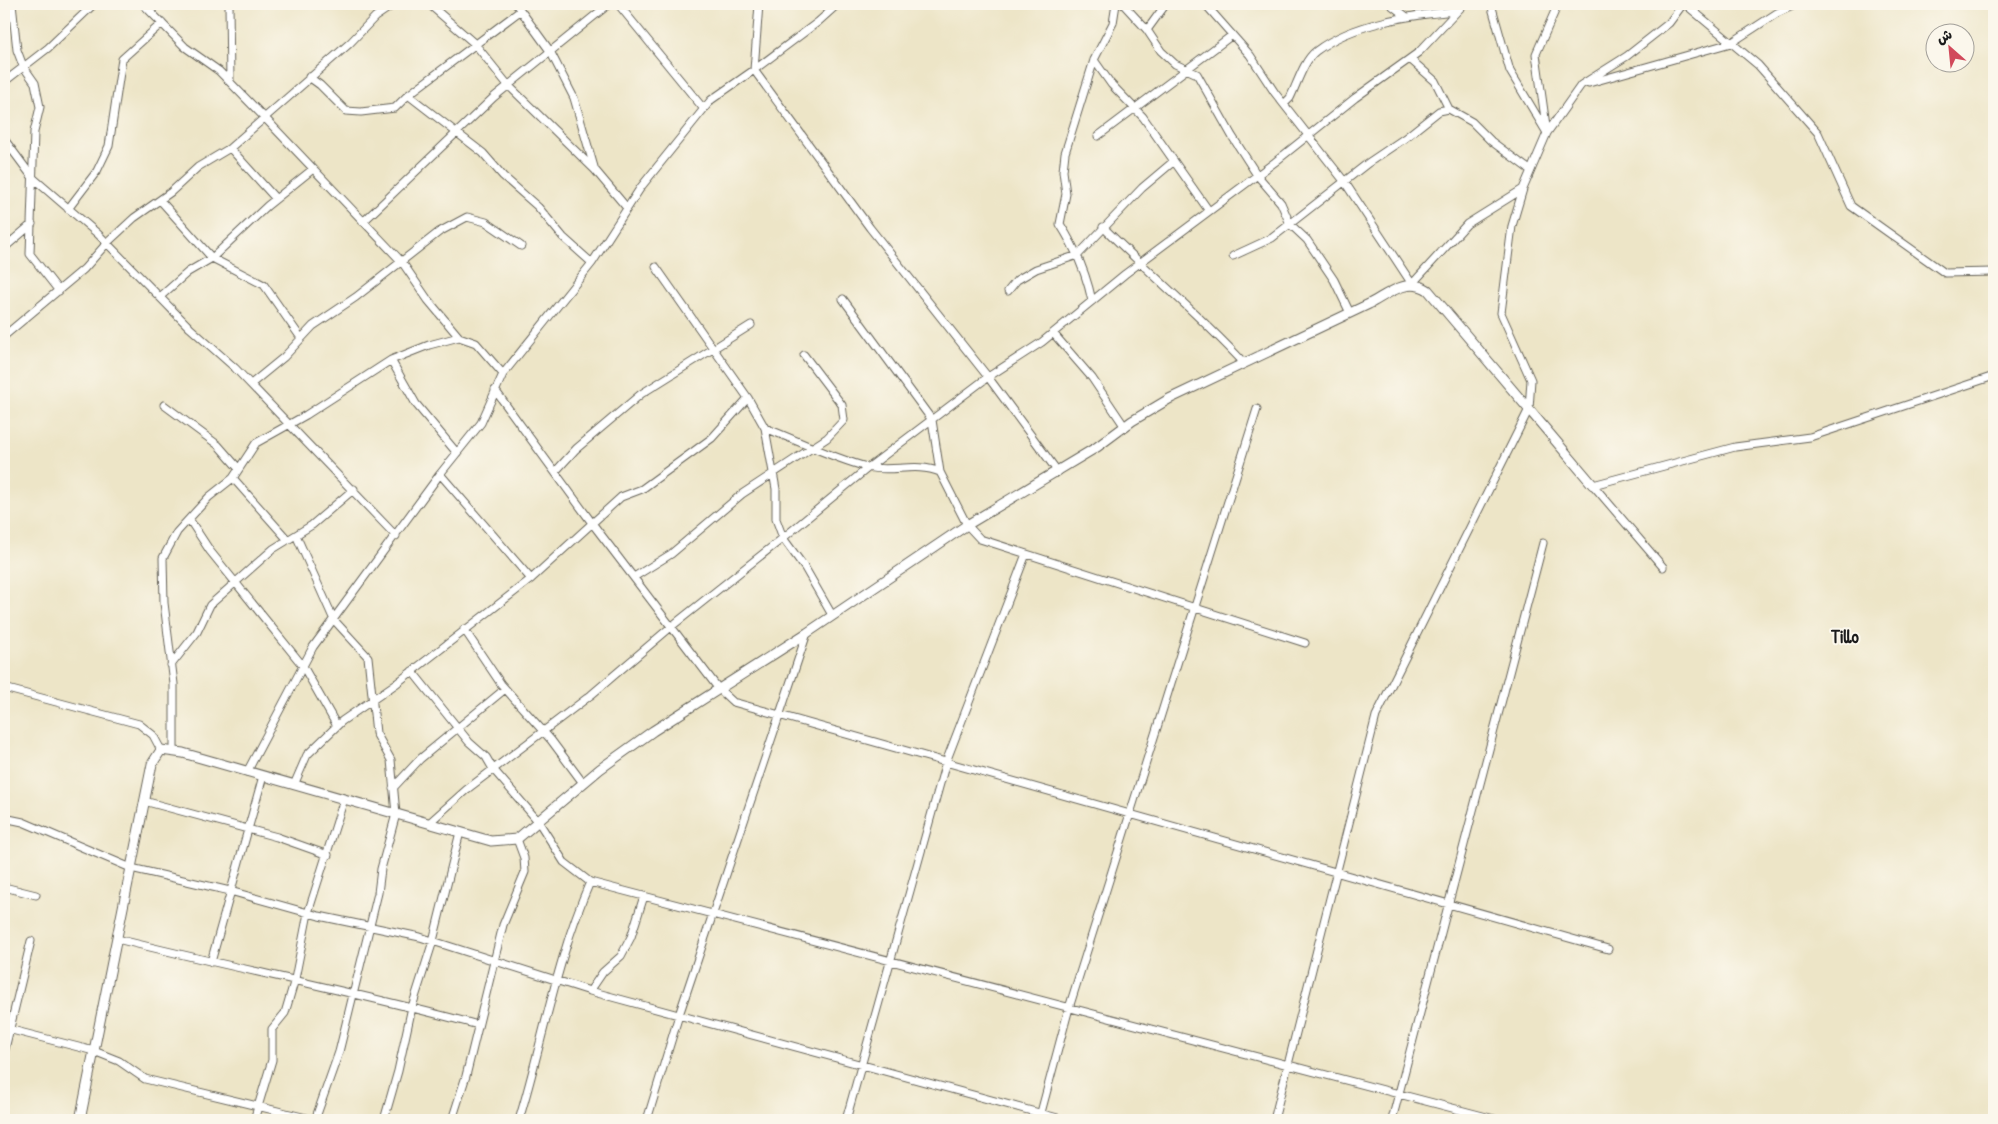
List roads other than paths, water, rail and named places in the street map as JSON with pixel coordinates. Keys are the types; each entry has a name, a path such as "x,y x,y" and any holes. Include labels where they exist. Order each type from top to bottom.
{"street":[{"path":"12,4 17,50 23,66 35,83 40,106 34,132 30,254 59,291"},
{"path":"4,82 48,48 94,4"},
{"path":"143,4 185,47 219,71 264,116 402,262 428,300 459,337 476,343 503,374"},
{"path":"229,4 230,82"},
{"path":"4,336 84,269 107,243 198,167 230,148 264,116 350,44 375,17 394,4"},
{"path":"430,4 475,44 508,86 595,170 627,208"},
{"path":"363,222 508,86 609,4"},
{"path":"618,4 703,108"},
{"path":"759,4 754,70 870,228 988,377 1058,472"},
{"path":"247,772 314,647 440,474 481,423 503,374 592,262 640,187 711,100 818,22 838,4"},
{"path":"1092,301 1087,276 1078,254 1060,224 1066,194 1063,171 1065,153 1094,60 1113,23 1116,4"},
{"path":"1123,4 1146,30 1161,52 1175,64 1197,74 1232,136 1257,175 1281,203 1290,224 1307,240 1334,280 1350,313"},
{"path":"1146,30 1166,4"},
{"path":"1205,4 1250,55 1284,104 1344,181 1412,284"},
{"path":"1390,4 1407,17"},
{"path":"429,823 492,770 543,732 672,626 784,538 869,467 988,377 1054,333 1140,264 1419,52 1464,4"},
{"path":"1491,4 1510,71 1547,133"},
{"path":"1547,133 1536,54 1558,4"},
{"path":"1274,1120 1376,716 1529,409 1531,380 1501,313 1512,226 1522,189 1547,133 1581,85 1627,56 1669,23 1684,4 1758,66 1818,133 1851,206 1945,273 1994,272"},
{"path":"1581,85 1731,43 1777,13 1797,4"},
{"path":"309,78 320,85 346,111 361,112 395,108 518,7 550,52 574,98 595,170"},
{"path":"1284,104 1290,98 1315,52 1362,27 1407,17 1456,11"},
{"path":"68,209 97,171 109,146 122,60 162,24"},
{"path":"1098,136 1232,36"},
{"path":"1410,59 1435,81 1449,108 1472,122 1491,141 1530,170"},
{"path":"1094,60 1112,84 1134,108 1209,211"},
{"path":"408,96 483,153 503,176 538,207 563,237 592,262"},
{"path":"1234,256 1272,238 1344,181 1406,138 1439,111 1449,108"},
{"path":"4,139 33,178 107,243 161,296 190,328 251,384 288,424 354,489 396,536"},
{"path":"230,148 276,198"},
{"path":"1008,291 1017,280 1036,269 1078,254 1142,188 1174,161"},
{"path":"161,296 188,272 212,258 276,198 313,169"},
{"path":"1412,284 1467,224 1522,189"},
{"path":"160,200 212,258 264,285 301,338"},
{"path":"251,384 284,357 313,326 402,262 439,232 467,217 486,222 521,246"},
{"path":"4,237 6,246 32,224"},
{"path":"1103,227 1140,264 1177,294 1244,363"},
{"path":"656,267 748,398 765,428 776,489 776,520 784,538 832,615"},
{"path":"161,750 263,776 491,841 517,838 616,756 718,688 807,633 967,526 1058,472 1169,399 1401,287 1412,284 1419,285 1428,290 1663,568"},
{"path":"843,300 932,420 940,472 967,526 980,539 1305,643"},
{"path":"555,472 576,449 641,394 751,325"},
{"path":"1054,333 1092,378 1125,427"},
{"path":"174,752 174,684 164,603 163,558 178,532 209,497 233,478 256,443 390,360 429,345 459,337"},
{"path":"634,577 671,554 742,494 812,446 827,438 844,420 842,405 804,355"},
{"path":"390,360 416,404 457,453"},
{"path":"1593,485 1735,447 1810,437 1994,376"},
{"path":"495,390 592,523 718,688 733,702 1608,949"},
{"path":"294,785 307,755 337,726 531,579 621,497 642,489 712,438 748,398"},
{"path":"164,405 218,445 239,469"},
{"path":"1040,1117 1069,1008 1257,409"},
{"path":"765,428 869,467 909,466 931,468 940,472"},
{"path":"440,474 531,579"},
{"path":"233,478 288,540"},
{"path":"171,665 198,632 210,605 273,549 312,525 354,489"},
{"path":"190,519 210,551 303,666 337,726"},
{"path":"6,1029 94,1050 120,1062 145,1078 315,1120 339,1052 378,893 381,869 396,814 391,760 376,733 368,658 334,620 296,535"},
{"path":"1392,1120 1543,543"},
{"path":"846,1120 946,762 1026,554"},
{"path":"464,630 505,689 543,732 583,783"},
{"path":"647,1120 678,1015 807,633"},
{"path":"412,670 458,729 486,757 492,770 538,821 564,862 590,882 1498,1120"},
{"path":"4,688 139,724 153,735 161,750"},
{"path":"394,788 420,759 505,689"},
{"path":"80,1120 152,764 161,750"},
{"path":"211,962 263,776"},
{"path":"254,1120 272,1060 272,1029 285,1013 295,979 308,913 344,799"},
{"path":"144,801 277,837 328,854"},
{"path":"4,818 23,822 131,868 230,891 308,913 432,941 590,991 862,1065 1040,1117 1064,1120"},
{"path":"384,1120 398,1072 412,1007 432,941 460,832"},
{"path":"452,1120 466,1076 503,926 525,872 524,858 517,838"},
{"path":"519,1120 557,980 580,904 590,882"},
{"path":"4,887 36,895"},
{"path":"590,991 603,972 621,956 631,937 644,896"},
{"path":"116,939 211,962 353,992 478,1025"},
{"path":"4,1053 6,1029 32,941"}],"district":[{"name":"Tillo","path":"1845,637"}]}
